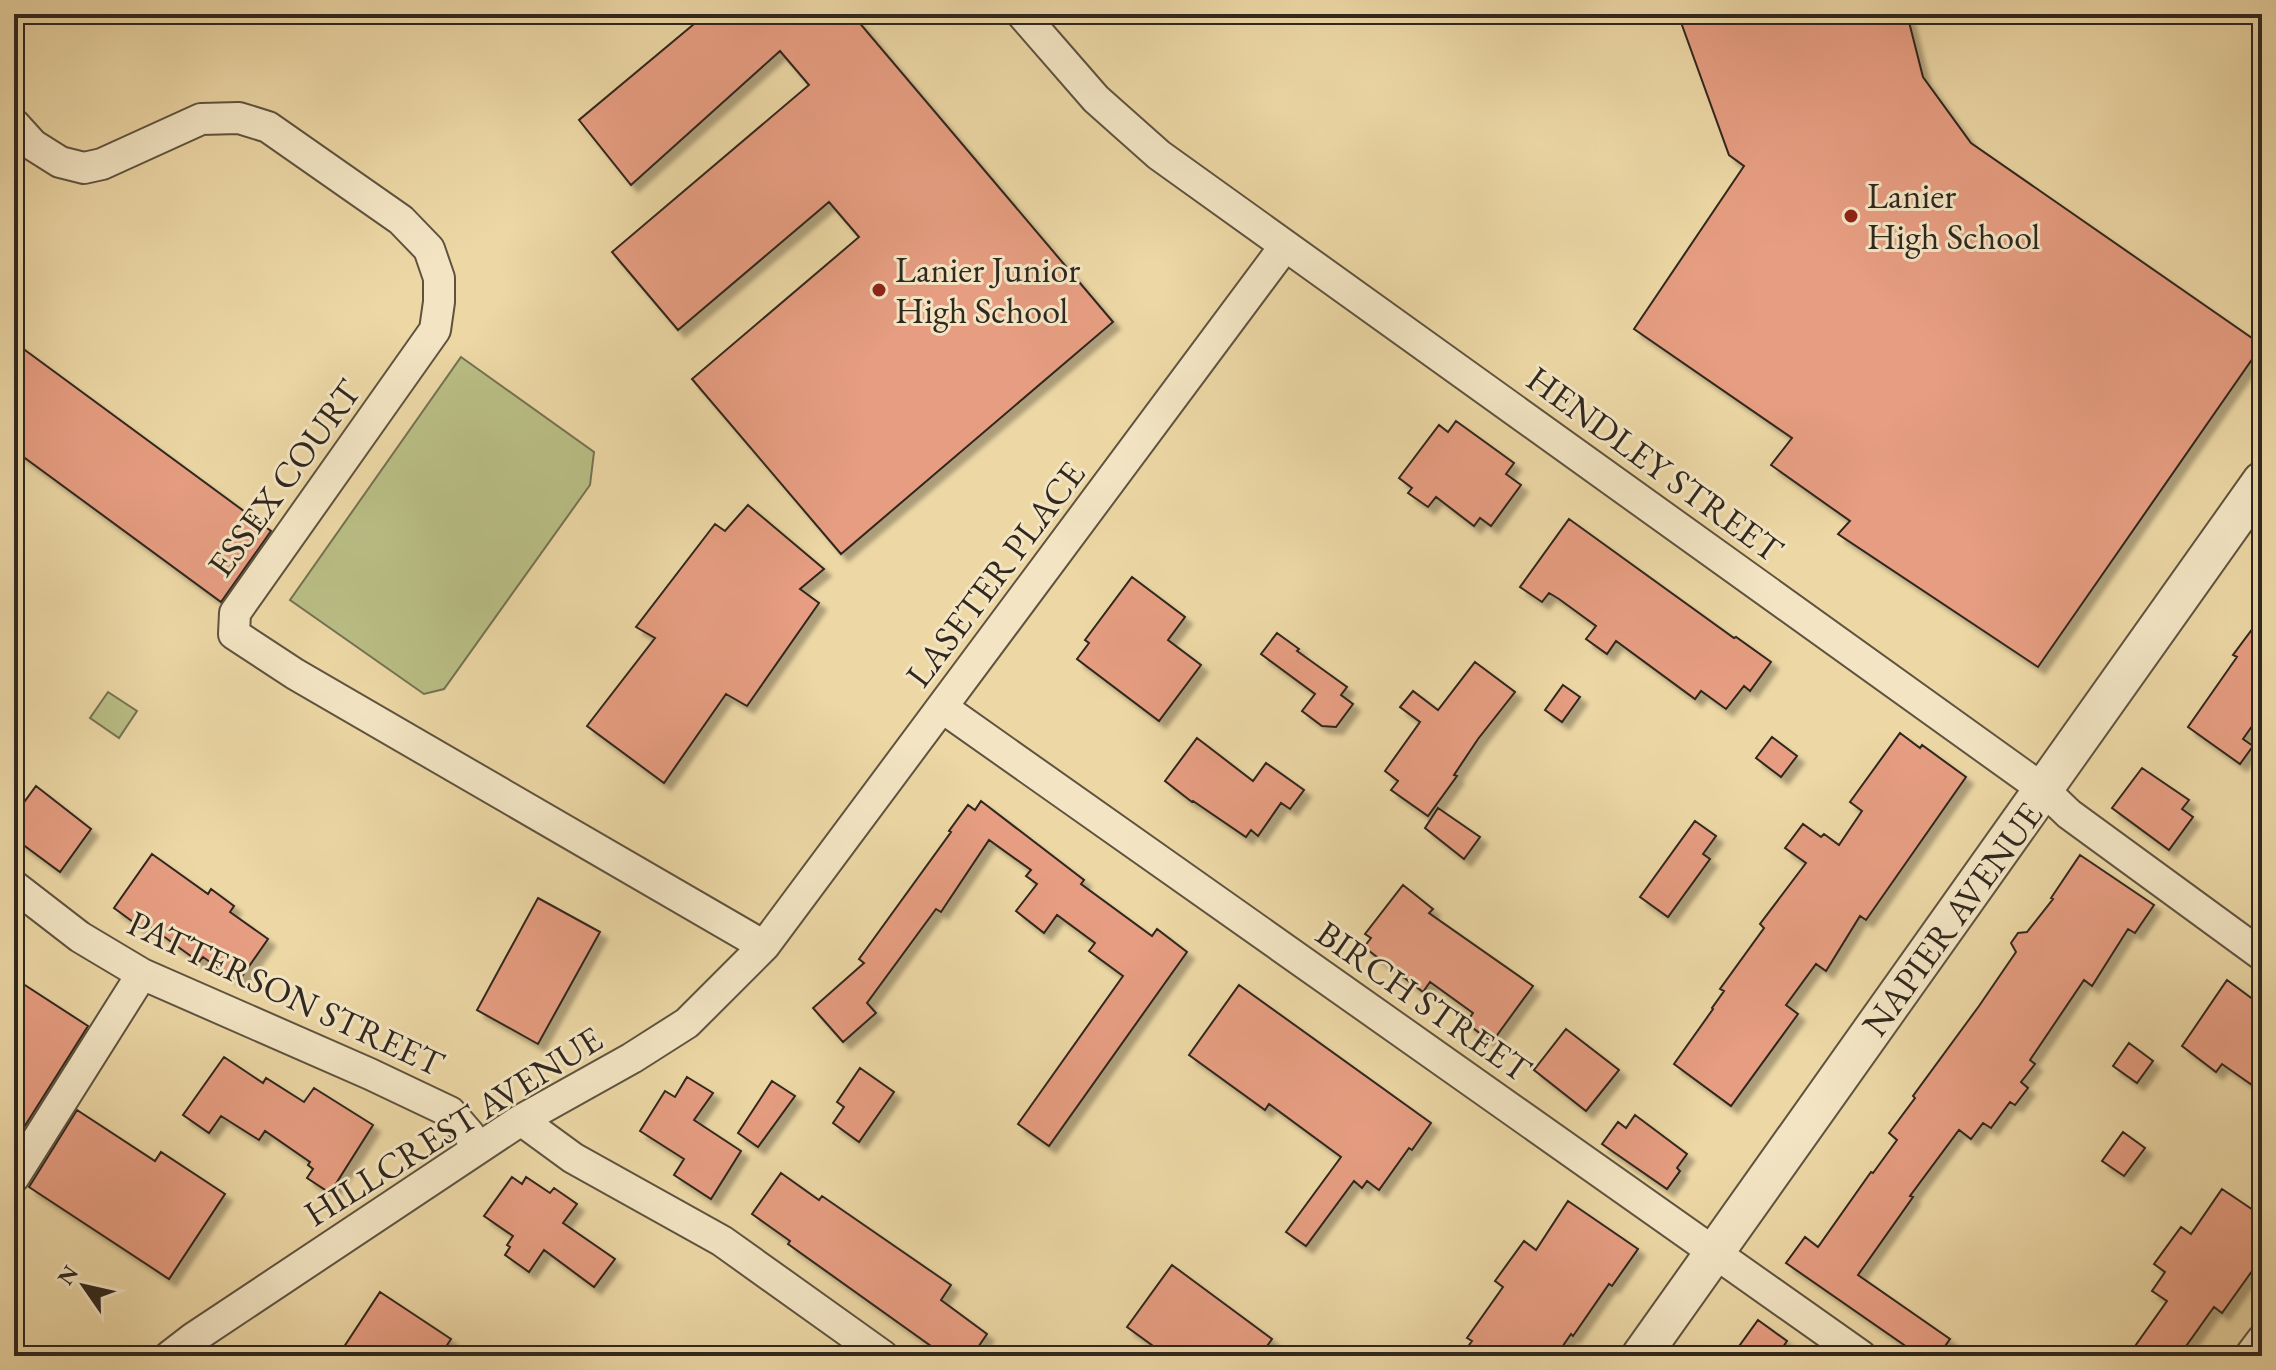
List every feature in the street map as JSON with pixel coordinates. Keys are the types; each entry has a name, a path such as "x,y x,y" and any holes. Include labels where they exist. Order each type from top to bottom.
{"street":[{"name":"HENDLEY STREET","path":"1022,14 1096,99 1149,146 2044,790 2069,814 2262,955"},
{"name":"ESSEX COURT","path":"14,124 33,145 60,162 84,168 102,164 201,119 239,118 268,127 401,220 429,249 439,278 435,330 235,613 234,634 295,674 764,946"},
{"name":"LASETER PLACE","path":"764,946 1285,246"},
{"name":"NAPIER AVENUE","path":"1641,1356 2262,481"},
{"name":"BIRCH STREET","path":"943,708 1861,1356"},
{"name":"PATTERSON STREET","path":"14,886 80,937 142,974 450,1112 477,1149"},
{"name":"HILLCREST AVENUE","path":"170,1356 521,1120 632,1058 687,1023 764,946"},
{"path":"14,1177 142,974"},
{"path":"521,1120 573,1158 722,1241 883,1356"},
{"path":"2250,1356 2262,1340"}],"green space":[{"path":"461,357 594,452 590,485 444,689 424,694 290,600"},
{"path":"108,692 137,711 119,738 90,718"}],"building":[{"name":"Lanier Junior High School","path":"706,14 852,14 1113,322 841,554 692,379 859,237 829,202 678,330 612,252 809,85 780,51 631,185 579,120"},
{"path":"1678,14 1907,14 1923,77 1971,143 2262,345 2038,667 1838,534 1850,521 1771,465 1792,438 1634,329 1744,166 1729,155"},
{"path":"14,342 271,531 221,602 14,450"},
{"path":"1456,421 1514,463 1506,474 1521,485 1491,526 1480,518 1474,526 1436,497 1428,507 1408,493 1412,488 1399,478 1439,425 1448,432"},
{"path":"748,505 824,569 800,589 819,603 747,706 726,694 664,783 587,726 655,638 636,627 715,524 725,531"},
{"path":"1569,519 1771,662 1750,691 1744,686 1726,709 1701,691 1695,699 1616,641 1607,654 1586,639 1596,626 1559,599 1549,593 1542,602 1520,587"},
{"path":"1132,577 1185,617 1168,640 1201,665 1159,721 1077,659 1089,643 1085,640"},
{"path":"2262,616 2262,712 2243,739 2253,746 2240,764 2188,727 2237,657 2233,655"},
{"path":"1277,633 1347,687 1341,695 1353,704 1336,727 1322,726 1302,711 1315,694 1261,654"},
{"path":"1475,662 1515,692 1478,739 1454,775 1457,776 1428,816 1391,790 1398,781 1385,771 1420,722 1400,707 1413,691 1438,710"},
{"path":"1563,685 1580,697 1562,722 1545,710"},
{"path":"1900,733 1966,777 1866,920 1860,916 1826,971 1816,964 1786,1005 1798,1014 1731,1106 1674,1064 1713,1009 1724,991 1720,989 1764,928 1760,924 1806,863 1785,848 1803,824 1839,845 1862,811 1850,802"},
{"path":"1772,737 1797,756 1781,777 1756,758"},
{"path":"1197,738 1253,781 1266,763 1304,790 1290,809 1281,803 1258,836 1251,830 1246,837 1165,781"},
{"path":"2142,768 2189,800 2182,809 2193,817 2169,850 2112,808"},
{"path":"36,786 91,829 60,872 14,838 14,816"},
{"path":"981,801 1084,880 1081,884 1152,936 1157,929 1187,952 1049,1146 1018,1124 1123,976 1089,951 1095,943 1057,915 1044,933 1016,911 1037,884 1026,876 1031,870 989,840 941,912 936,909 867,1003 876,1013 843,1042 813,1008 864,963 859,959 949,831 968,805 975,810"},
{"path":"1438,808 1480,837 1464,859 1425,828"},
{"path":"1695,821 1716,836 1703,854 1710,859 1668,917 1640,897"},
{"path":"152,854 208,894 211,889 234,906 230,912 268,939 238,982 203,957 199,962 148,925 144,930 114,908"},
{"path":"2080,855 2154,905 2135,933 2128,929 2092,986 2084,980 2030,1060 2035,1064 2021,1082 2028,1088 2015,1105 2010,1102 1991,1128 1983,1123 1971,1139 1959,1130 1910,1196 1913,1197 1858,1275 1950,1339 1938,1356 1920,1356 1786,1263 1805,1237 1818,1247 1897,1140 1889,1133 2016,952 2011,943 2018,933 2027,932 2053,899"},
{"path":"1403,885 1433,909 1429,913 1533,986 1492,1042 1466,1023 1473,1013 1430,982 1423,992 1364,947 1371,938 1365,934"},
{"path":"538,898 600,932 538,1044 477,1010"},
{"path":"14,978 88,1026 14,1143"},
{"path":"2227,980 2262,1006 2262,1092 2222,1064 2216,1072 2182,1046"},
{"path":"1239,985 1431,1123 1379,1190 1367,1181 1362,1188 1354,1181 1306,1246 1286,1232 1341,1157 1269,1104 1265,1110 1189,1055"},
{"path":"1566,1029 1619,1070 1586,1111 1534,1070"},
{"path":"2129,1043 2153,1061 2137,1083 2113,1066"},
{"path":"224,1057 263,1083 266,1078 304,1102 314,1088 373,1125 330,1193 307,1178 313,1169 308,1165 310,1162 265,1131 259,1140 221,1116 209,1133 183,1115"},
{"path":"860,1068 894,1092 859,1142 833,1123 844,1107 837,1102"},
{"path":"687,1077 713,1093 694,1120 741,1151 711,1199 674,1175 684,1159 640,1131 665,1091 675,1097"},
{"path":"772,1081 795,1096 758,1147 738,1133"},
{"path":"77,1110 155,1161 161,1152 225,1194 169,1279 29,1187"},
{"path":"1635,1115 1687,1154 1667,1189 1602,1144 1618,1122 1626,1128"},
{"path":"2123,1132 2145,1148 2124,1176 2102,1161"},
{"path":"781,1173 819,1200 822,1196 951,1285 941,1300 987,1334 972,1356 945,1356 788,1244 790,1241 752,1214"},
{"path":"512,1177 522,1184 526,1177 550,1193 554,1188 577,1204 563,1223 615,1259 594,1287 544,1250 529,1272 505,1255 513,1236 484,1216"},
{"path":"2222,1189 2262,1216 2262,1257 2222,1313 2214,1307 2179,1356 2128,1356 2167,1301 2152,1291 2165,1272 2154,1264 2181,1227 2191,1234"},
{"path":"1568,1201 1638,1249 1556,1356 1461,1356 1472,1341 1467,1338 1503,1287 1495,1281 1524,1241 1536,1250"},
{"path":"1172,1265 1272,1339 1260,1356 1167,1356 1127,1327"},
{"path":"380,1292 451,1339 440,1356 338,1356"},
{"path":"1758,1320 1787,1341 1777,1356 1732,1356"}],"place":[{"name":"Lanier High School","path":"1851,216"},
{"name":"Lanier Junior High School","path":"879,290"}]}
